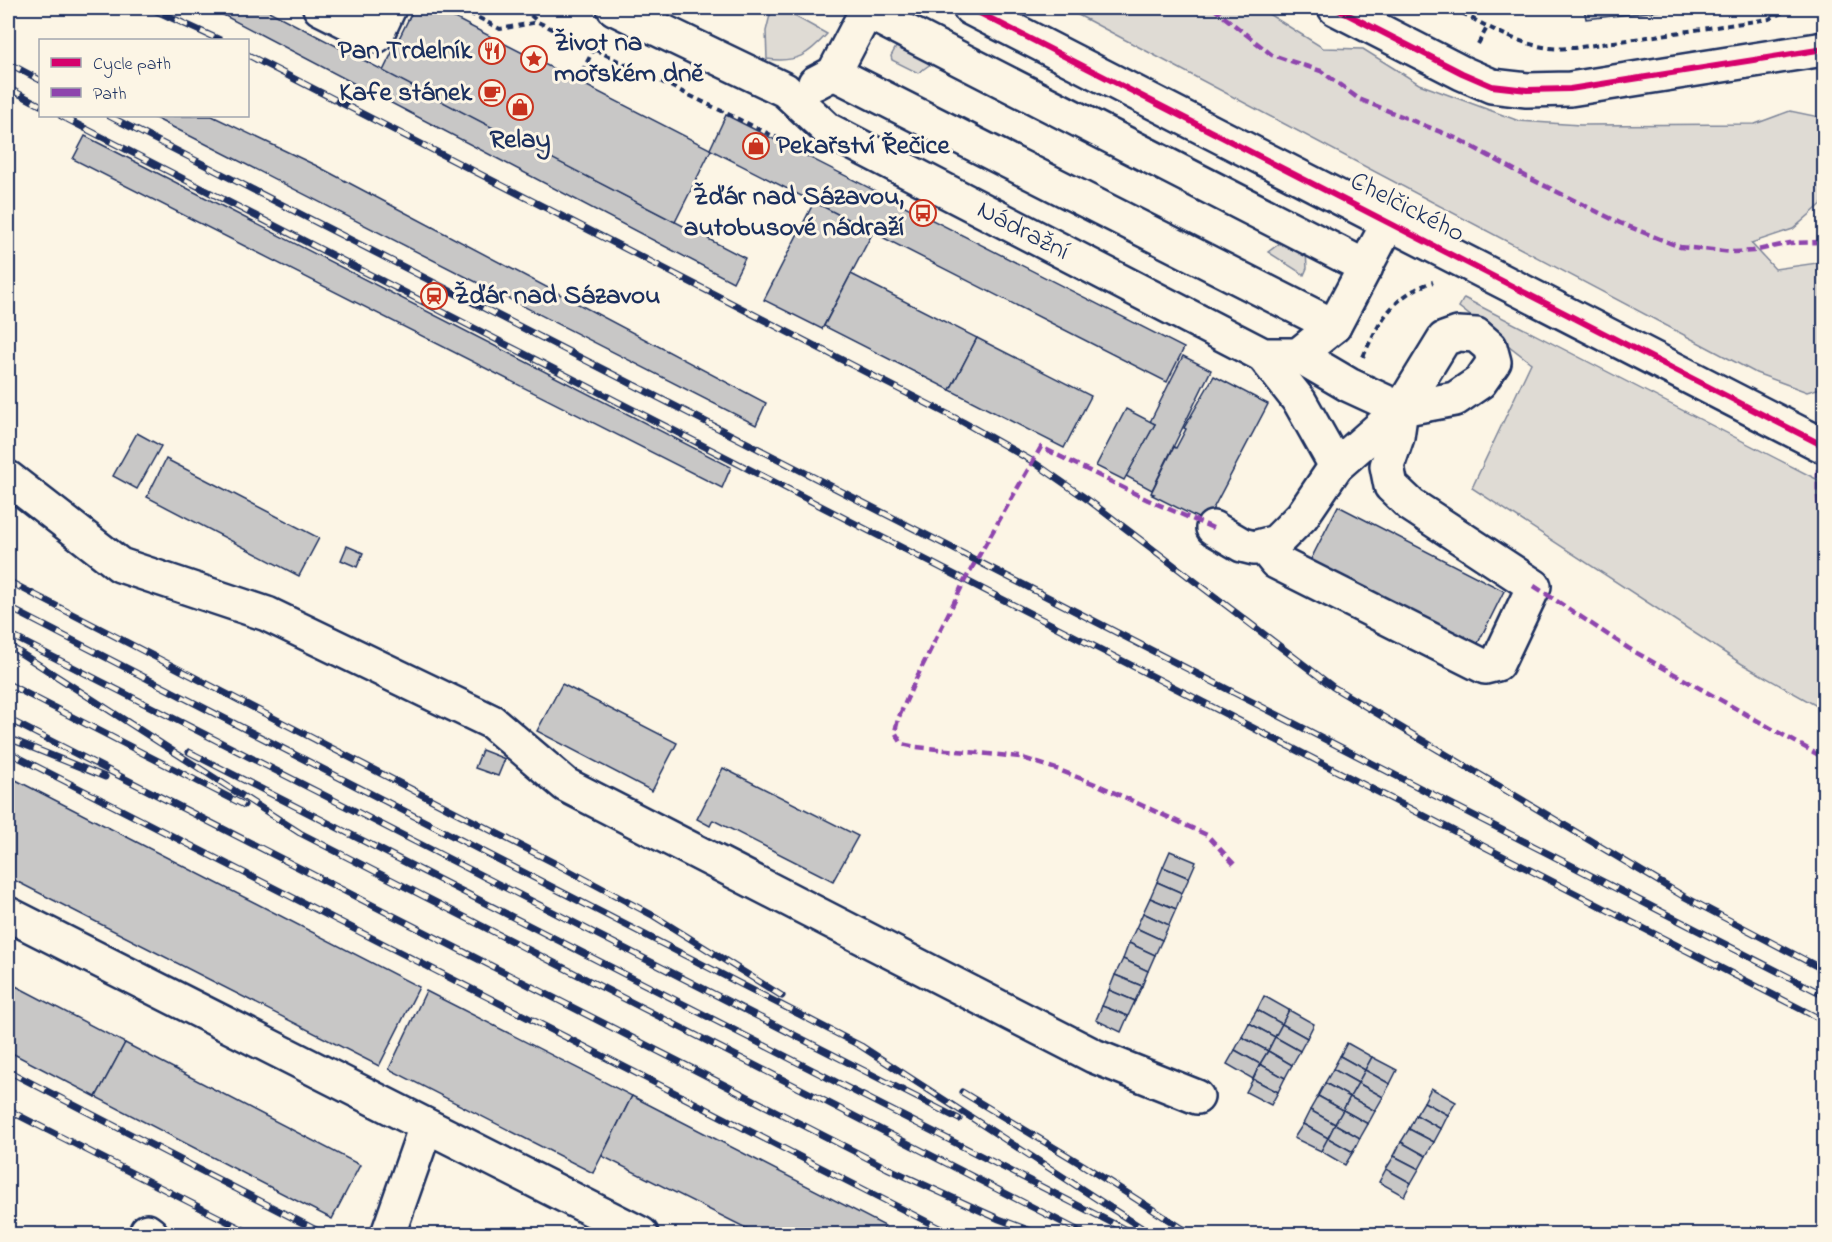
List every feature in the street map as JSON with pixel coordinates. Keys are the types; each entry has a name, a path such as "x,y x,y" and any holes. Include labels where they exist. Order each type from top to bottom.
{"street":[{"path":"320,8 376,36 389,8"},
{"name":"Nádražní","path":"614,8 784,90 828,130 1263,356 1298,355"},
{"name":"Chelčického","path":"970,8 1824,446"},
{"path":"1335,8 1492,86 1527,90 1570,89 1824,49"},
{"path":"784,90 811,85 834,73 867,9 1366,267"},
{"path":"834,73 1334,326"},
{"path":"1389,222 1334,326 1298,355 1349,385 1401,409"},
{"path":"1263,356 1300,402 1336,466"},
{"path":"1213,528 1242,545 1254,549 1276,542 1302,516 1336,466 1401,409"},
{"path":"1263,546 1276,562 1485,668 1497,664 1534,586 1412,505 1391,486 1387,466 1397,437 1401,409"},
{"path":"8,478 120,565 267,614 492,722 566,785 1094,1056 1197,1097"},
{"path":"8,914 641,1234"},
{"path":"388,1234 426,1126"}],"path":[{"path":"460,8 500,29 538,22"},
{"path":"523,8 538,22 794,146"},
{"path":"1453,8 1522,41 1550,48 1574,48 1769,20 1791,8"},
{"path":"578,81 594,49"},
{"path":"1378,325 1394,305 1407,294 1437,281"}],"shaded area":[{"path":"780,8 827,34 801,56 786,60 767,59 766,31 770,15"},
{"path":"1065,8 1259,8 1323,48 1363,49 1419,84 1519,121 1580,125 1755,124 1790,111 1824,118 1824,202 1793,229 1751,243 1775,269 1824,262 1824,387 1807,392 1756,373"},
{"path":"896,47 902,50 933,54 935,61 918,73 892,60 891,56"},
{"path":"1287,238 1306,251 1307,268 1304,275 1268,252"},
{"path":"1464,298 1824,483 1824,710 1742,664 1472,488 1531,363 1459,307"}],"building":[{"path":"210,8 263,8 745,258 733,282"},
{"path":"414,8 435,8 710,149 675,222 383,71"},
{"path":"1584,8 1685,8 1586,19"},
{"path":"726,115 1184,348 1167,382 711,150"},
{"path":"153,117 214,117 317,166 766,403 756,425"},
{"path":"85,136 731,467 722,488 73,159"},
{"path":"814,202 873,232 822,329 764,300"},
{"path":"851,274 977,338 950,390 824,326"},
{"path":"977,338 1091,396 1064,448 950,390"},
{"path":"1183,356 1211,370 1152,490 1126,476 1155,424 1150,422"},
{"path":"1214,376 1268,404 1206,522 1151,493"},
{"path":"1126,409 1155,424 1124,480 1096,466"},
{"path":"137,433 161,446 137,489 113,476"},
{"path":"166,459 319,538 299,576 147,497"},
{"path":"1338,506 1504,591 1474,651 1307,567"},
{"path":"347,546 363,553 357,567 341,560"},
{"path":"562,684 677,743 652,791 537,731"},
{"path":"482,750 505,759 498,776 475,768"},
{"path":"723,768 858,836 833,881 713,820 710,826 697,819"},
{"path":"8,776 419,987 379,1066 8,877"},
{"path":"1170,851 1196,862 1189,878 1163,867"},
{"path":"1163,867 1189,878 1182,893 1157,882"},
{"path":"1157,882 1182,893 1176,909 1150,898"},
{"path":"1150,898 1176,909 1169,925 1143,913"},
{"path":"1143,913 1169,925 1162,940 1136,928"},
{"path":"1136,928 1162,940 1155,955 1129,943"},
{"path":"1129,943 1155,955 1148,971 1123,959"},
{"path":"1123,959 1148,971 1142,986 1115,975"},
{"path":"1115,975 1142,986 1135,1001 1109,990"},
{"path":"8,982 125,1043 96,1097 8,1051"},
{"path":"1109,990 1135,1001 1128,1016 1102,1006"},
{"path":"426,991 632,1096 593,1173 389,1069"},
{"path":"1264,996 1289,1010 1282,1024 1257,1010"},
{"path":"1102,1006 1128,1016 1121,1032 1096,1020"},
{"path":"1257,1010 1282,1024 1275,1037 1249,1023"},
{"path":"1289,1010 1314,1024 1307,1038 1282,1024"},
{"path":"1249,1023 1275,1037 1268,1051 1242,1037"},
{"path":"1282,1024 1307,1038 1300,1051 1275,1037"},
{"path":"1242,1037 1268,1051 1260,1064 1235,1050"},
{"path":"1275,1037 1300,1051 1292,1065 1268,1051"},
{"path":"125,1043 360,1165 332,1219 96,1097"},
{"path":"1347,1043 1372,1057 1365,1070 1340,1056"},
{"path":"1235,1050 1260,1064 1253,1079 1227,1064"},
{"path":"1268,1051 1292,1065 1285,1078 1260,1064"},
{"path":"1340,1056 1365,1070 1358,1083 1333,1069"},
{"path":"1372,1057 1397,1070 1390,1084 1365,1070"},
{"path":"1260,1064 1285,1078 1278,1092 1253,1079"},
{"path":"1333,1069 1358,1083 1350,1097 1325,1083"},
{"path":"1365,1070 1390,1084 1383,1097 1358,1083"},
{"path":"1253,1079 1278,1092 1271,1105 1246,1092"},
{"path":"1325,1083 1350,1097 1343,1110 1318,1096"},
{"path":"1358,1083 1383,1097 1375,1111 1350,1097"},
{"path":"1431,1088 1456,1102 1448,1115 1424,1102"},
{"path":"632,1096 885,1226 881,1234 758,1234 602,1156"},
{"path":"1318,1096 1343,1110 1335,1124 1310,1110"},
{"path":"1350,1097 1375,1111 1368,1124 1343,1110"},
{"path":"1424,1102 1448,1115 1441,1129 1416,1115"},
{"path":"1310,1110 1335,1124 1328,1138 1303,1124"},
{"path":"1343,1110 1368,1124 1360,1138 1335,1124"},
{"path":"1416,1115 1441,1129 1434,1142 1409,1129"},
{"path":"1303,1124 1328,1138 1321,1151 1294,1138"},
{"path":"1335,1124 1360,1138 1353,1152 1328,1138"},
{"path":"1409,1129 1434,1142 1426,1156 1401,1142"},
{"path":"1328,1138 1353,1152 1345,1165 1321,1151"},
{"path":"1401,1142 1426,1156 1419,1169 1394,1156"},
{"path":"1394,1156 1419,1169 1411,1183 1386,1169"},
{"path":"1386,1169 1411,1183 1404,1196 1379,1182"}],"railway":[{"path":"150,8 218,39"},
{"path":"249,56 963,422 1032,461 1091,502 1333,687 1683,896 1824,970"},
{"path":"8,63 39,79"},
{"path":"8,88 39,104"},
{"path":"63,117 1824,1021"},
{"path":"111,117 1824,995"},
{"path":"8,581 654,916 782,996"},
{"path":"8,607 861,1046 1151,1234"},
{"path":"8,634 959,1119"},
{"path":"8,645 300,833 1085,1234"},
{"path":"8,684 244,805"},
{"path":"8,719 887,1168 999,1219 1039,1234"},
{"path":"8,738 105,777"},
{"path":"8,752 951,1234"},
{"path":"189,752 1134,1234"},
{"path":"8,1071 324,1234"},
{"path":"962,1092 1191,1234"},
{"path":"8,1110 252,1234"}],"marked path":[{"path":"1213,8 1272,55 1321,71 1359,99 1458,139 1531,179 1620,223 1680,247 1734,252 1753,251 1790,243 1824,242"},
{"path":"1213,528 1148,500 1041,447 965,580 914,683 898,719 895,732 902,744 1020,757 1059,770 1100,786 1207,835 1234,864"},
{"path":"1818,469 1819,504 1824,524"},
{"path":"1534,586 1628,648 1824,758"}],"cycle path":[{"path":"970,8 1824,446"},
{"path":"1335,8 1492,86 1527,90 1570,89 1824,49"}],"place":[{"name":"Pan Trdelník","path":"492,51"},
{"name":"Život na mořském dně","path":"534,59"},
{"name":"Kafe stánek","path":"492,93"},
{"name":"Relay","path":"520,107"},
{"name":"Pekařství Řečice","path":"756,146"},
{"name":"Žďár nad Sázavou, autobusové nádraží","path":"923,213"},
{"name":"Žďár nad Sázavou","path":"434,296"}]}
